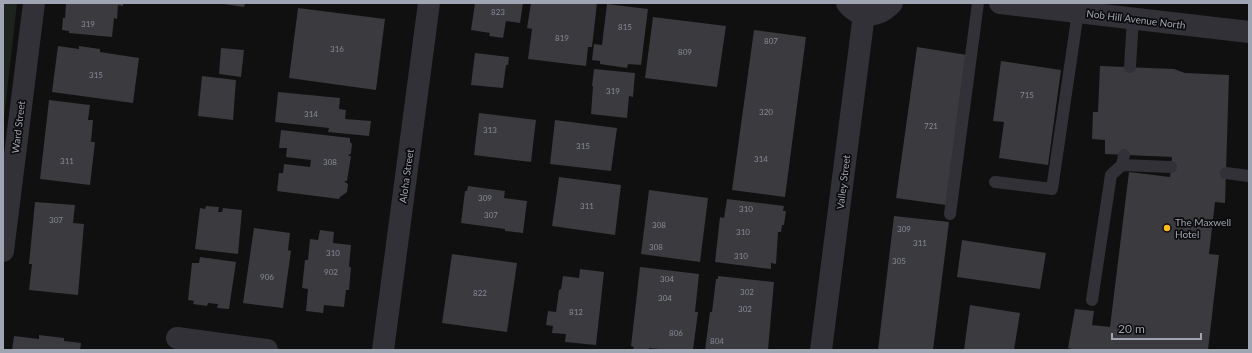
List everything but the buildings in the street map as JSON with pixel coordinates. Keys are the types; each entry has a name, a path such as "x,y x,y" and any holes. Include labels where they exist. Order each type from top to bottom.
{"street":[{"name":"Ward Street","path":"3,251 34,3"},
{"name":"Aloha Street","path":"383,350 429,3"},
{"path":"856,9 870,15 879,14 892,3"},
{"name":"Nob Hill Avenue North","path":"1000,3 1249,32"},
{"name":"Valley Street","path":"821,350 856,9"},
{"path":"177,338 267,350"}],"lane":[{"path":"950,214 978,3"},
{"path":"995,182 1052,188 1078,12"},
{"path":"1130,67 1133,18"},
{"path":"1092,300 1110,175 1123,160 1171,167"},
{"path":"1226,173 1249,176"}],"shaded area":[{"path":"3,3 17,3 3,126"}],"place":[{"name":"The Maxwell Hotel","path":"1167,228"}]}
